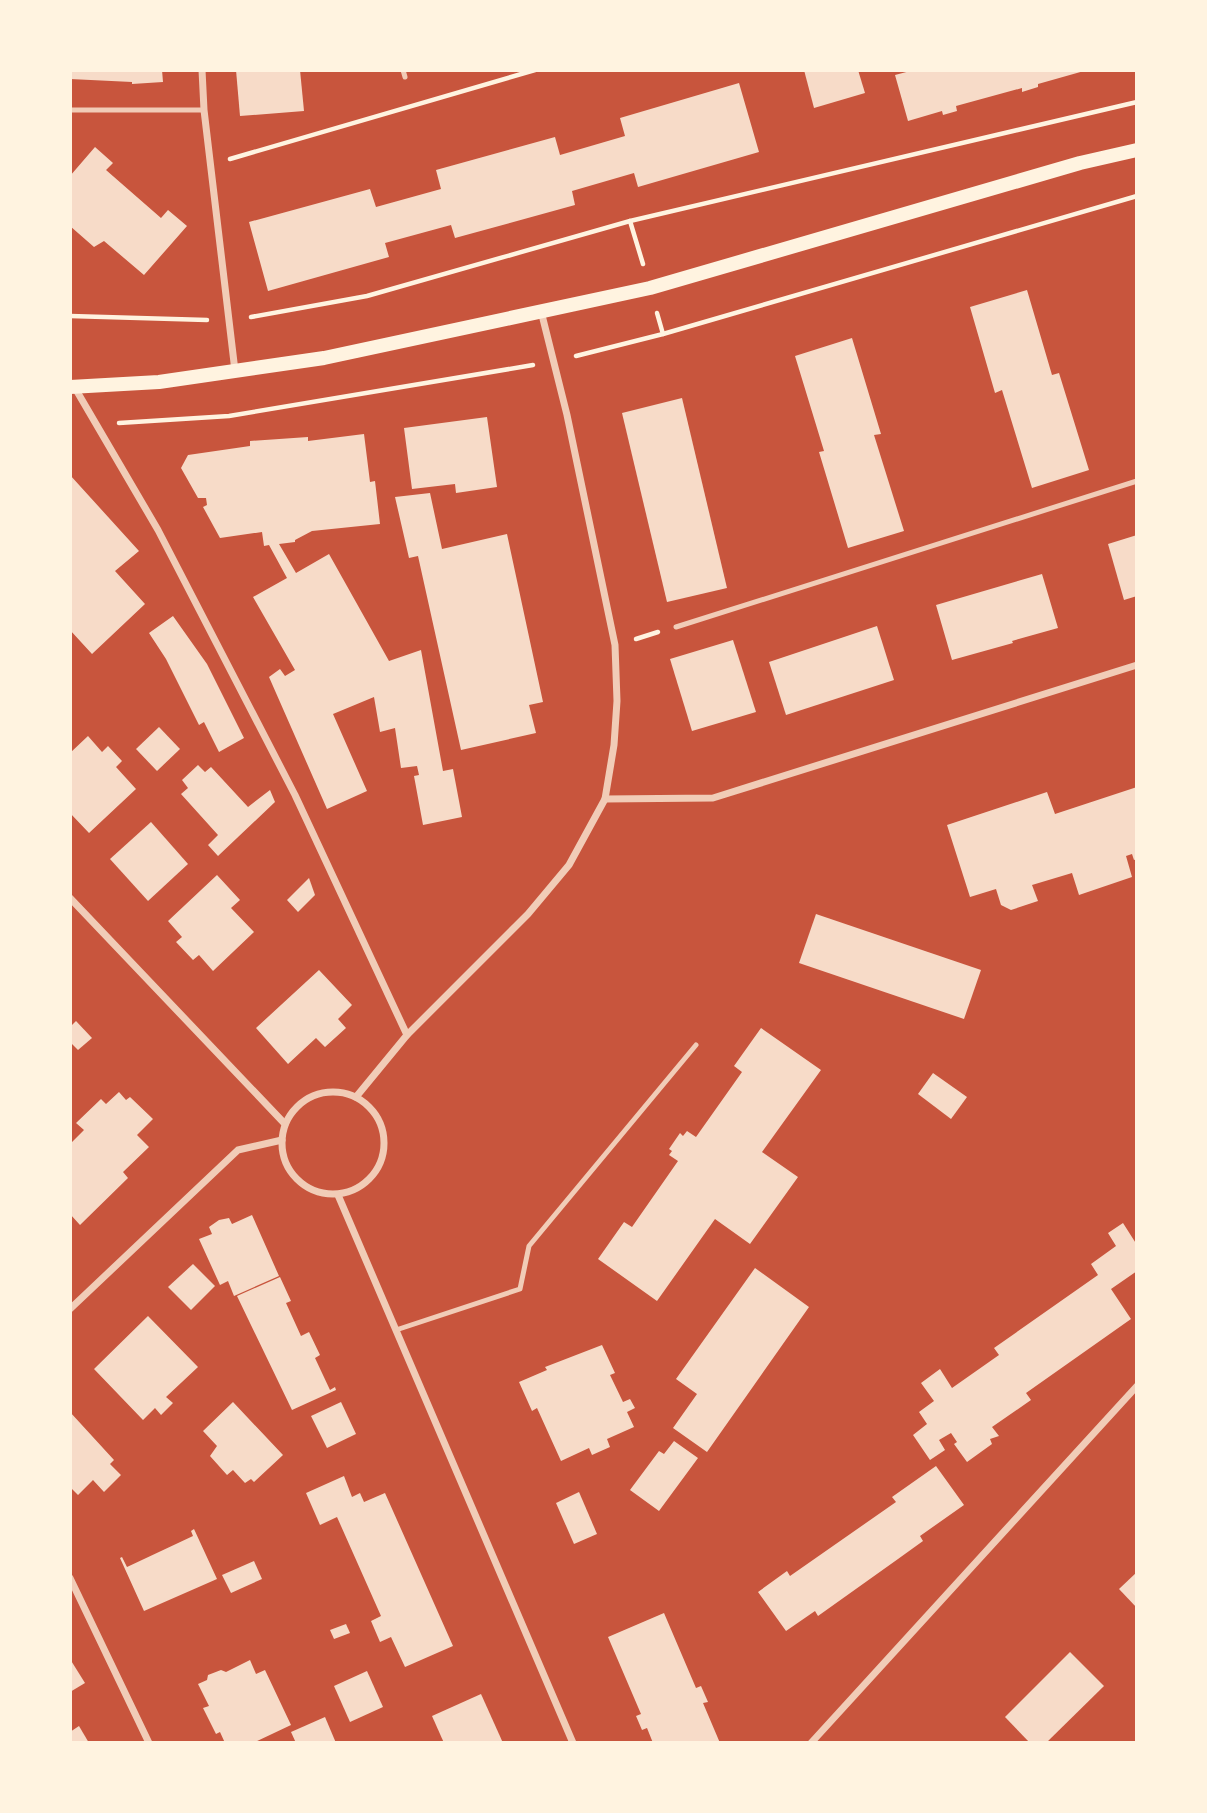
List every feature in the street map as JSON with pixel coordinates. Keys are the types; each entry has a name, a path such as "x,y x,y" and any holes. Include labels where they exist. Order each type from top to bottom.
{"main road":[{"path":"72,387 159,382 376,348 671,283 1080,163 1137,150"}],"street":[{"path":"202,70 210,165 235,372"},
{"path":"356,1097 407,1035 528,915 569,865 605,799 614,745 617,701 615,645 567,415 541,311"},
{"path":"72,387 158,530 288,783 407,1035"},
{"path":"605,799 713,798 1137,665"},
{"path":"70,898 285,1124"},
{"path":"323,1092 340,1092 356,1097 368,1105 382,1128 384,1142 377,1168 357,1188 338,1195 304,1185 287,1166 282,1140 285,1124 294,1109 307,1098 323,1092"},
{"path":"70,1309 238,1150 282,1140"},
{"path":"338,1195 573,1743"},
{"path":"811,1743 1137,1386"},
{"path":"70,1578 149,1743"}],"lane":[{"path":"403,70 405,77"},
{"path":"70,110 204,110"},
{"path":"676,627 1137,481"},
{"path":"396,1330 520,1289 529,1247 696,1045"}],"path":[{"path":"210,165 535,70"},
{"path":"70,316 229,321 368,296 630,221 1137,102"},
{"path":"620,346 1137,196"},
{"path":"96,424 229,416 495,372"},
{"path":"615,645 676,627"}],"building":[{"path":"70,70 162,70 163,82 132,84 70,79"},
{"path":"236,70 300,70 304,111 240,116"},
{"path":"804,70 858,70 865,93 814,108"},
{"path":"914,70 1084,71 1038,84 1038,87 1022,92 1022,88 956,106 957,111 943,115 942,111 908,121 895,75"},
{"path":"739,83 759,152 638,187 634,173 572,191 575,205 455,238 451,225 385,243 389,257 268,291 249,222 370,189 376,207 441,189 436,170 555,137 560,155 625,136 620,118"},
{"path":"95,147 113,163 106,170 161,218 168,210 187,226 144,275 104,241 94,247 70,226 70,176"},
{"path":"1027,290 1052,375 1059,373 1089,470 1032,488 1002,390 995,393 970,307"},
{"path":"852,338 881,434 874,435 904,531 848,548 819,452 824,451 795,356"},
{"path":"682,398 727,588 667,602 622,413"},
{"path":"487,417 497,487 456,493 455,484 412,489 404,428"},
{"path":"364,434 370,482 375,481 380,524 312,531 295,542 279,544 296,573 329,554 389,661 421,650 443,771 453,769 462,817 423,825 414,776 419,775 417,766 401,768 395,728 380,732 374,697 333,714 367,791 327,809 269,677 280,669 285,676 295,670 253,597 287,578 269,545 264,546 262,532 220,538 203,507 207,505 206,498 198,498 181,468 188,455 250,446 250,441 308,437 308,441"},
{"path":"70,475 139,551 115,571 145,604 92,654 70,630"},
{"path":"430,493 442,549 507,534 543,702 529,705 536,733 461,750 418,556 409,558 395,497"},
{"path":"1137,535 1137,596 1124,600 1108,544"},
{"path":"1042,574 1058,628 952,660 936,605"},
{"path":"173,616 207,664 244,738 219,752 204,722 199,725 166,659 149,633"},
{"path":"877,626 894,680 786,715 769,662"},
{"path":"733,640 756,712 692,731 670,659"},
{"path":"159,727 180,749 157,771 136,749"},
{"path":"88,736 102,752 108,746 122,761 116,767 136,789 89,833 70,813 70,753"},
{"path":"198,765 205,772 211,767 248,807 270,790 275,802 218,856 208,845 218,835 181,794 188,788 182,780"},
{"path":"1137,787 1137,859 1134,860 1132,854 1126,856 1132,877 1079,895 1072,873 1032,885 1038,901 1011,910 1001,905 996,889 970,897 947,825 1047,792 1055,814"},
{"path":"151,822 188,864 148,901 110,859"},
{"path":"217,875 240,900 231,908 254,932 213,971 199,955 193,960 176,942 182,937 168,921"},
{"path":"309,878 315,895 298,912 287,900"},
{"path":"816,914 981,970 964,1019 799,963"},
{"path":"319,970 352,1005 338,1019 346,1028 325,1047 316,1038 288,1064 256,1028"},
{"path":"76,1021 92,1038 78,1050 70,1042 70,1027"},
{"path":"761,1028 821,1070 762,1152 798,1177 750,1244 715,1219 657,1301 598,1259 624,1222 632,1227 678,1161 669,1155 672,1151 669,1149 680,1133 683,1136 687,1131 696,1137 742,1072 734,1066"},
{"path":"933,1073 967,1097 951,1119 918,1094"},
{"path":"119,1092 126,1100 130,1097 153,1119 137,1135 149,1147 123,1172 128,1178 80,1225 70,1214 70,1144 84,1130 76,1123 101,1099 106,1104"},
{"path":"252,1215 279,1276 234,1296 228,1281 220,1285 199,1239 212,1234 209,1227 219,1220 229,1218 232,1224"},
{"path":"1123,1223 1137,1245 1137,1271 1111,1289 1131,1319 1026,1393 1031,1400 992,1427 999,1436 990,1439 992,1444 967,1462 954,1444 957,1442 951,1433 939,1440 945,1450 930,1460 913,1435 927,1424 919,1412 934,1401 921,1383 940,1369 952,1388 999,1355 994,1348 1098,1275 1091,1264 1116,1246 1108,1233"},
{"path":"193,1264 215,1286 191,1310 168,1287"},
{"path":"755,1268 809,1307 707,1452 673,1428 697,1394 676,1379"},
{"path":"280,1277 291,1301 286,1303 301,1336 309,1332 320,1355 315,1358 330,1390 335,1387 336,1390 292,1410 237,1296"},
{"path":"148,1316 198,1367 166,1397 173,1403 161,1415 155,1408 143,1420 94,1369"},
{"path":"602,1345 615,1373 610,1375 623,1402 630,1399 635,1408 627,1412 634,1427 607,1439 610,1447 592,1455 589,1448 561,1461 537,1408 532,1411 519,1382 547,1370 545,1367"},
{"path":"233,1402 283,1455 254,1482 251,1479 245,1483 233,1470 227,1475 210,1456 217,1446 203,1431"},
{"path":"341,1402 356,1434 327,1448 311,1416"},
{"path":"70,1412 114,1460 110,1464 121,1475 104,1492 93,1480 78,1495 70,1487"},
{"path":"674,1441 698,1458 659,1511 630,1490 659,1451 664,1454"},
{"path":"936,1466 964,1505 920,1536 923,1541 818,1616 815,1611 786,1631 758,1592 787,1571 790,1576 896,1502 892,1497"},
{"path":"344,1476 352,1497 360,1493 364,1502 385,1493 453,1646 405,1667 391,1637 380,1642 371,1621 381,1616 337,1517 320,1525 306,1493"},
{"path":"579,1492 597,1534 574,1544 556,1503"},
{"path":"194,1529 217,1579 144,1611 120,1558 122,1557 127,1567 193,1536 191,1531"},
{"path":"254,1561 262,1579 231,1593 222,1575"},
{"path":"1137,1572 1137,1608 1119,1589"},
{"path":"664,1613 696,1688 701,1686 708,1702 703,1703 720,1743 653,1743 647,1728 642,1730 636,1716 641,1714 608,1637"},
{"path":"346,1624 350,1633 334,1639 330,1630"},
{"path":"1070,1652 1104,1686 1046,1743 1030,1743 1005,1717"},
{"path":"70,1659 85,1683 70,1692"},
{"path":"250,1660 256,1674 265,1670 291,1725 253,1743 225,1743 220,1732 216,1734 203,1708 209,1706 198,1684 207,1680 208,1675 221,1670 226,1672"},
{"path":"367,1671 383,1707 350,1722 334,1686"},
{"path":"481,1694 503,1743 444,1743 432,1716"},
{"path":"325,1717 336,1743 296,1743 291,1732"},
{"path":"79,1726 89,1743 70,1743 70,1732"}]}
